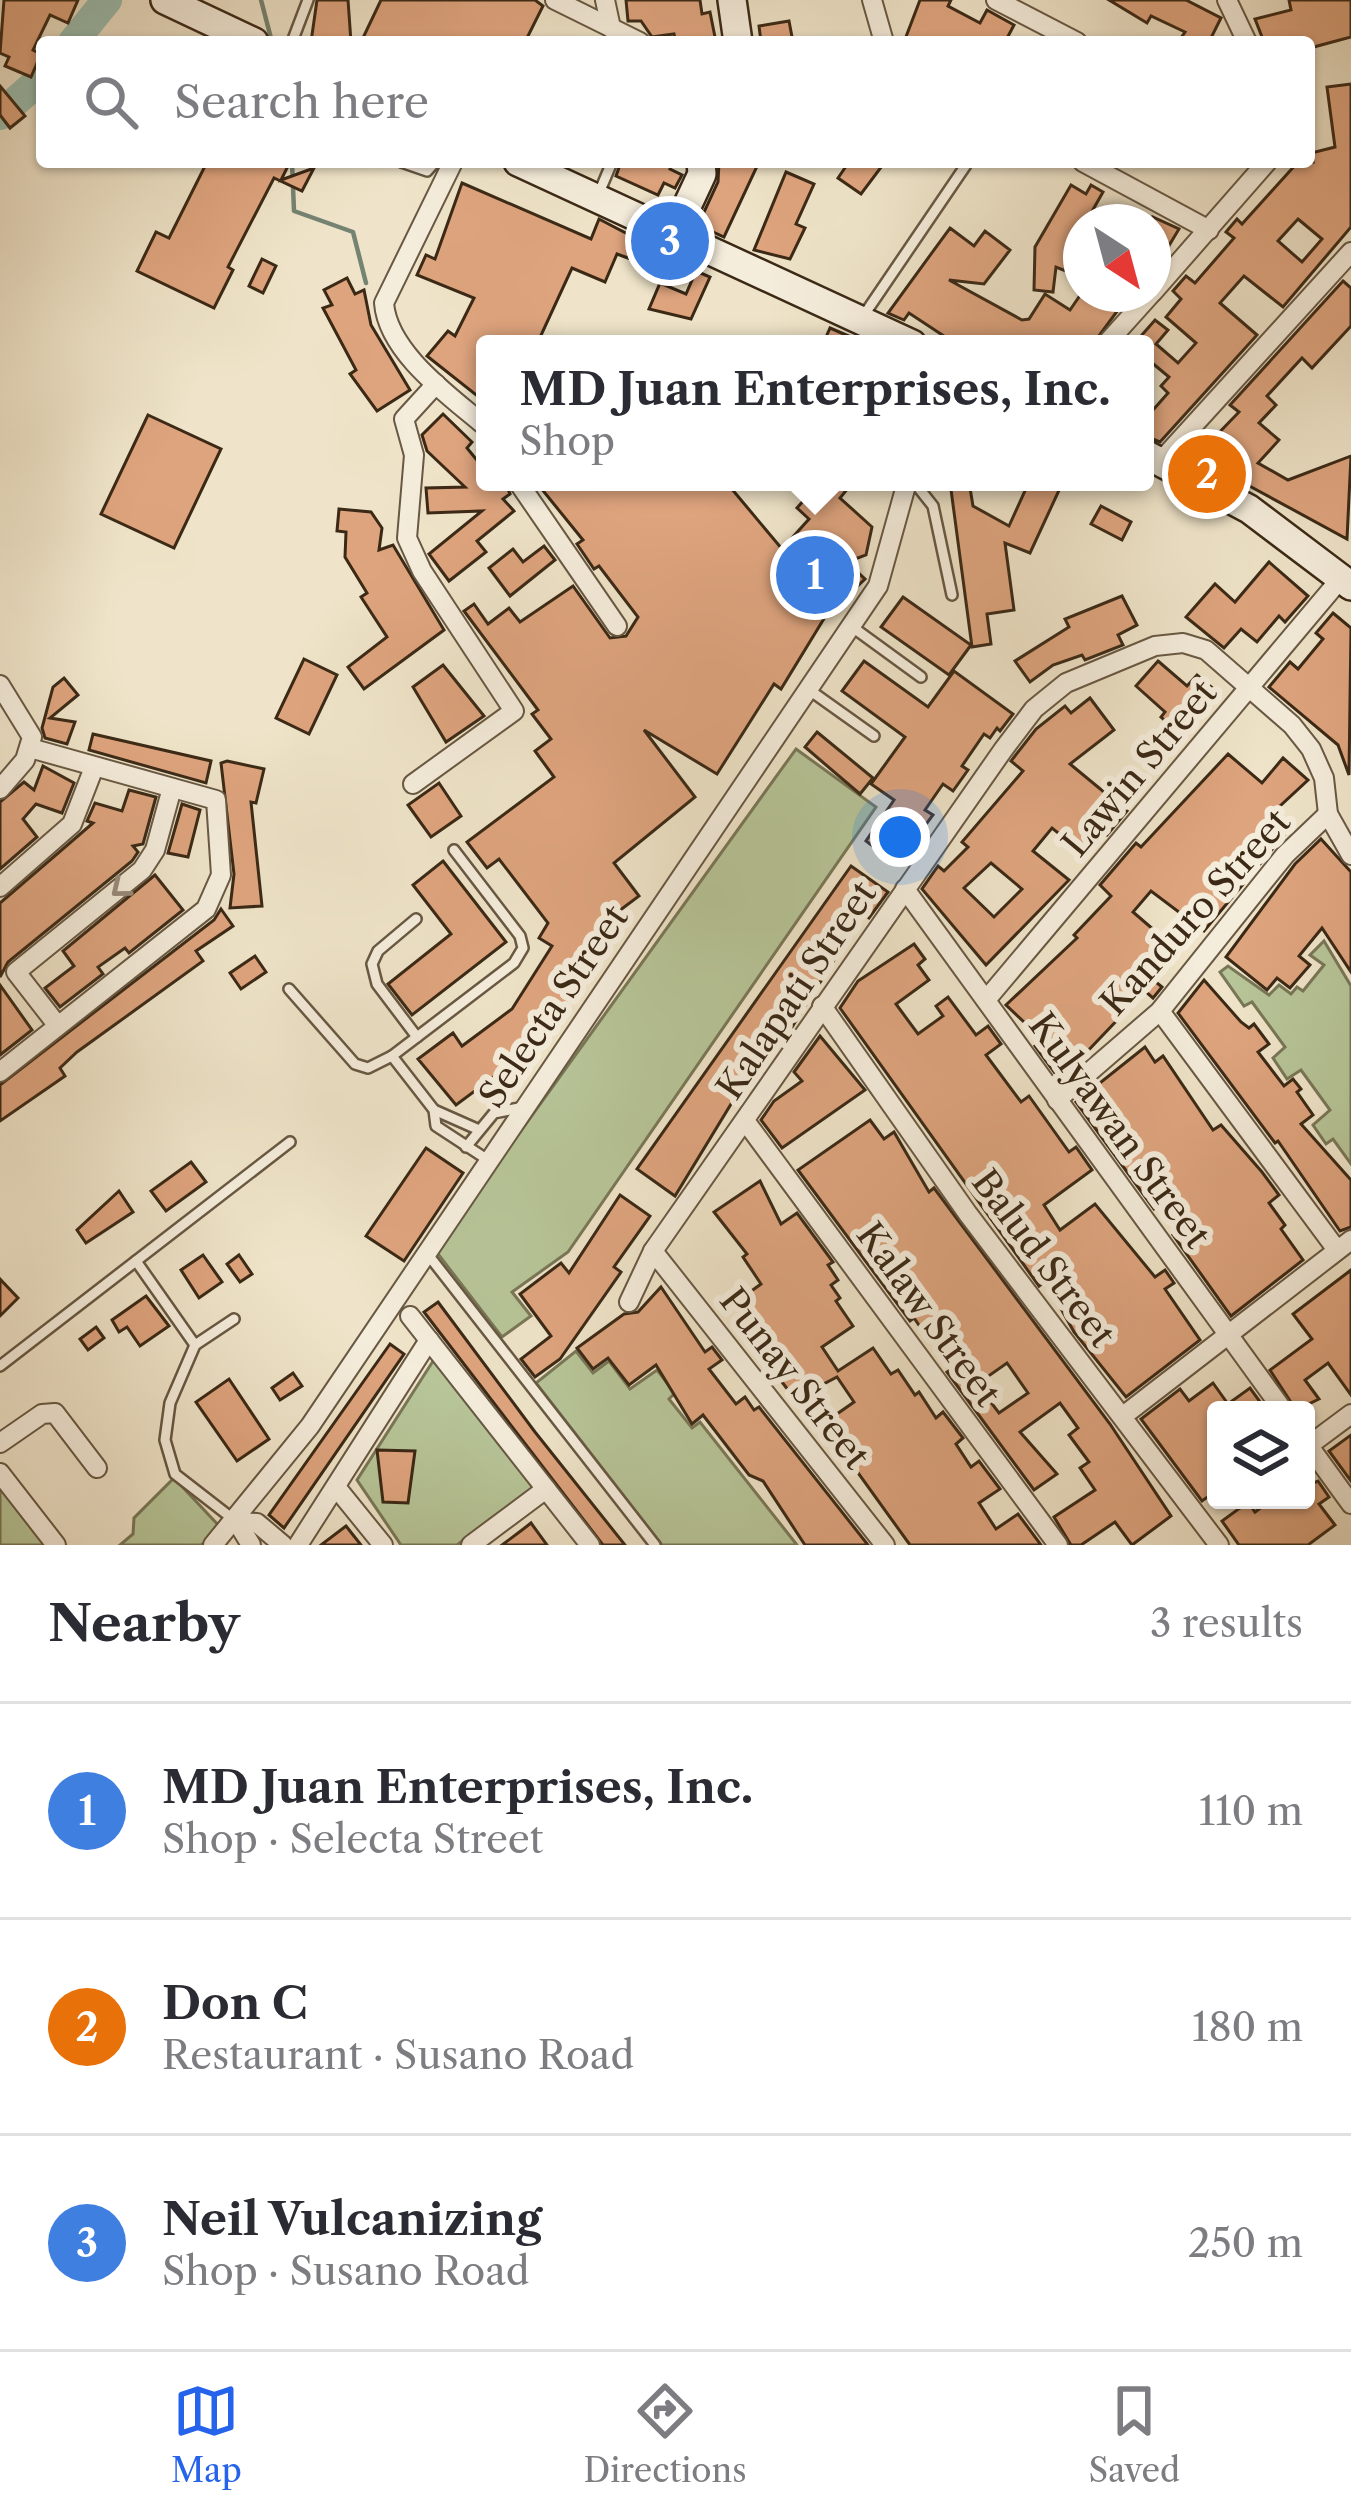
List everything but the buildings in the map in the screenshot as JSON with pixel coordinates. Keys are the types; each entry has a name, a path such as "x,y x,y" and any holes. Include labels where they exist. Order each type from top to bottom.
{"main road":[{"path":"165,0 241,36"},
{"path":"732,0 737,36"},
{"path":"531,168 892,335"},
{"path":"667,231 690,168"},
{"path":"1154,459 1249,509 1348,579"}],"street":[{"path":"555,0 628,36"},
{"path":"605,0 611,28"},
{"path":"872,0 882,36"},
{"path":"996,0 1065,36"},
{"path":"1229,0 1244,36"},
{"path":"450,168 384,303 391,331 436,384 476,418"},
{"path":"1094,168 1209,230"},
{"path":"1171,272 1262,168"},
{"path":"1154,457 1351,252"},
{"path":"1114,335 1135,312"},
{"path":"413,784 514,711 422,572 407,538 414,455 404,419 436,384"},
{"path":"524,491 617,626"},
{"name":"Selecta Street","path":"213,1545 237,1522 310,1426 850,626 885,567 907,491"},
{"name":"Lawin Street","path":"986,1000 1348,579"},
{"name":"Kalapati Street","path":"629,1302 653,1251 1034,709 1081,675 1141,651 1183,643 1206,650 1250,688"},
{"path":"0,685 31,728 30,748 0,789"},
{"path":"1250,688 1292,725 1319,762 1328,814 1351,855"},
{"path":"0,1072 215,898 221,875 216,800 93,770 30,748"},
{"path":"0,887 73,824 93,770"},
{"path":"58,1025 16,972 142,870 155,850 172,788"},
{"name":"Kanduro Street","path":"1057,1100 1160,1011 1285,856 1328,814"},
{"name":"Kulyawan Street","path":"905,889 1276,1401"},
{"name":"Balud Street","path":"822,1006 968,1214 1217,1544"},
{"path":"1123,1416 1344,1245 1160,1011"},
{"name":"Kalaw Street","path":"746,1122 1058,1545"},
{"name":"Punay Street","path":"653,1251 885,1545"},
{"path":"410,1316 590,1545"},
{"path":"298,1545 429,1340"},
{"path":"0,1443 42,1414 56,1413 97,1468"},
{"path":"1315,1439 1351,1414"},
{"path":"1315,1455 1351,1504"},
{"path":"0,1473 56,1545"},
{"path":"336,1486 383,1545"},
{"path":"471,1545 546,1489"},
{"path":"237,1522 251,1545"},
{"path":"237,1522 257,1523 283,1545"}],"lane":[{"path":"294,36 308,0"},
{"path":"597,198 610,168"},
{"path":"861,320 964,168"},
{"path":"659,262 667,231"},
{"path":"919,491 933,506 952,595"},
{"path":"850,626 921,676"},
{"path":"808,689 874,736"},
{"path":"290,989 360,1068 392,1056 514,963 523,948 520,935 454,850"},
{"path":"416,919 378,951 372,964 377,984 417,1037"},
{"path":"392,1056 434,1110 477,1129"},
{"path":"466,1147 477,1129 501,1109 524,1107"},
{"path":"434,1110 436,1126 488,1160"},
{"path":"0,1366 290,1142"},
{"path":"426,1252 655,1545"},
{"path":"136,1261 195,1345"},
{"path":"234,1318 195,1345 170,1403 168,1458 175,1474 237,1522"}],"green space":[{"path":"796,749 876,807 568,1252 512,1292 531,1316 502,1337 435,1250"},
{"path":"1324,941 1351,986 1351,1164 1333,1139 1326,1144 1313,1125 1330,1110 1301,1070 1287,1079 1273,1058 1285,1047 1252,1002 1244,1006 1220,972 1228,966 1269,995 1279,985 1291,994 1297,987 1303,991 1324,965 1310,955"},
{"path":"576,1351 593,1373 609,1361 630,1389 657,1370 675,1393 669,1399 692,1428 700,1422 797,1545 662,1545 536,1383"},
{"path":"435,1358 538,1484 457,1545 401,1545 357,1480"},
{"path":"174,1478 222,1529 201,1545 120,1545 133,1534 134,1518"},
{"path":"0,1489 15,1495 61,1545 0,1545"}],"waterway":[{"path":"78,36 107,0"},
{"path":"261,0 270,36"},
{"path":"0,115 36,83"},
{"path":"292,168 294,211 353,232 366,283"}],"place":[{"name":"Neil Vulcanizing","path":"670,241"},
{"name":"Don C","path":"1207,474"},
{"name":"MD Juan Enterprises, Inc.","path":"815,575"}]}
